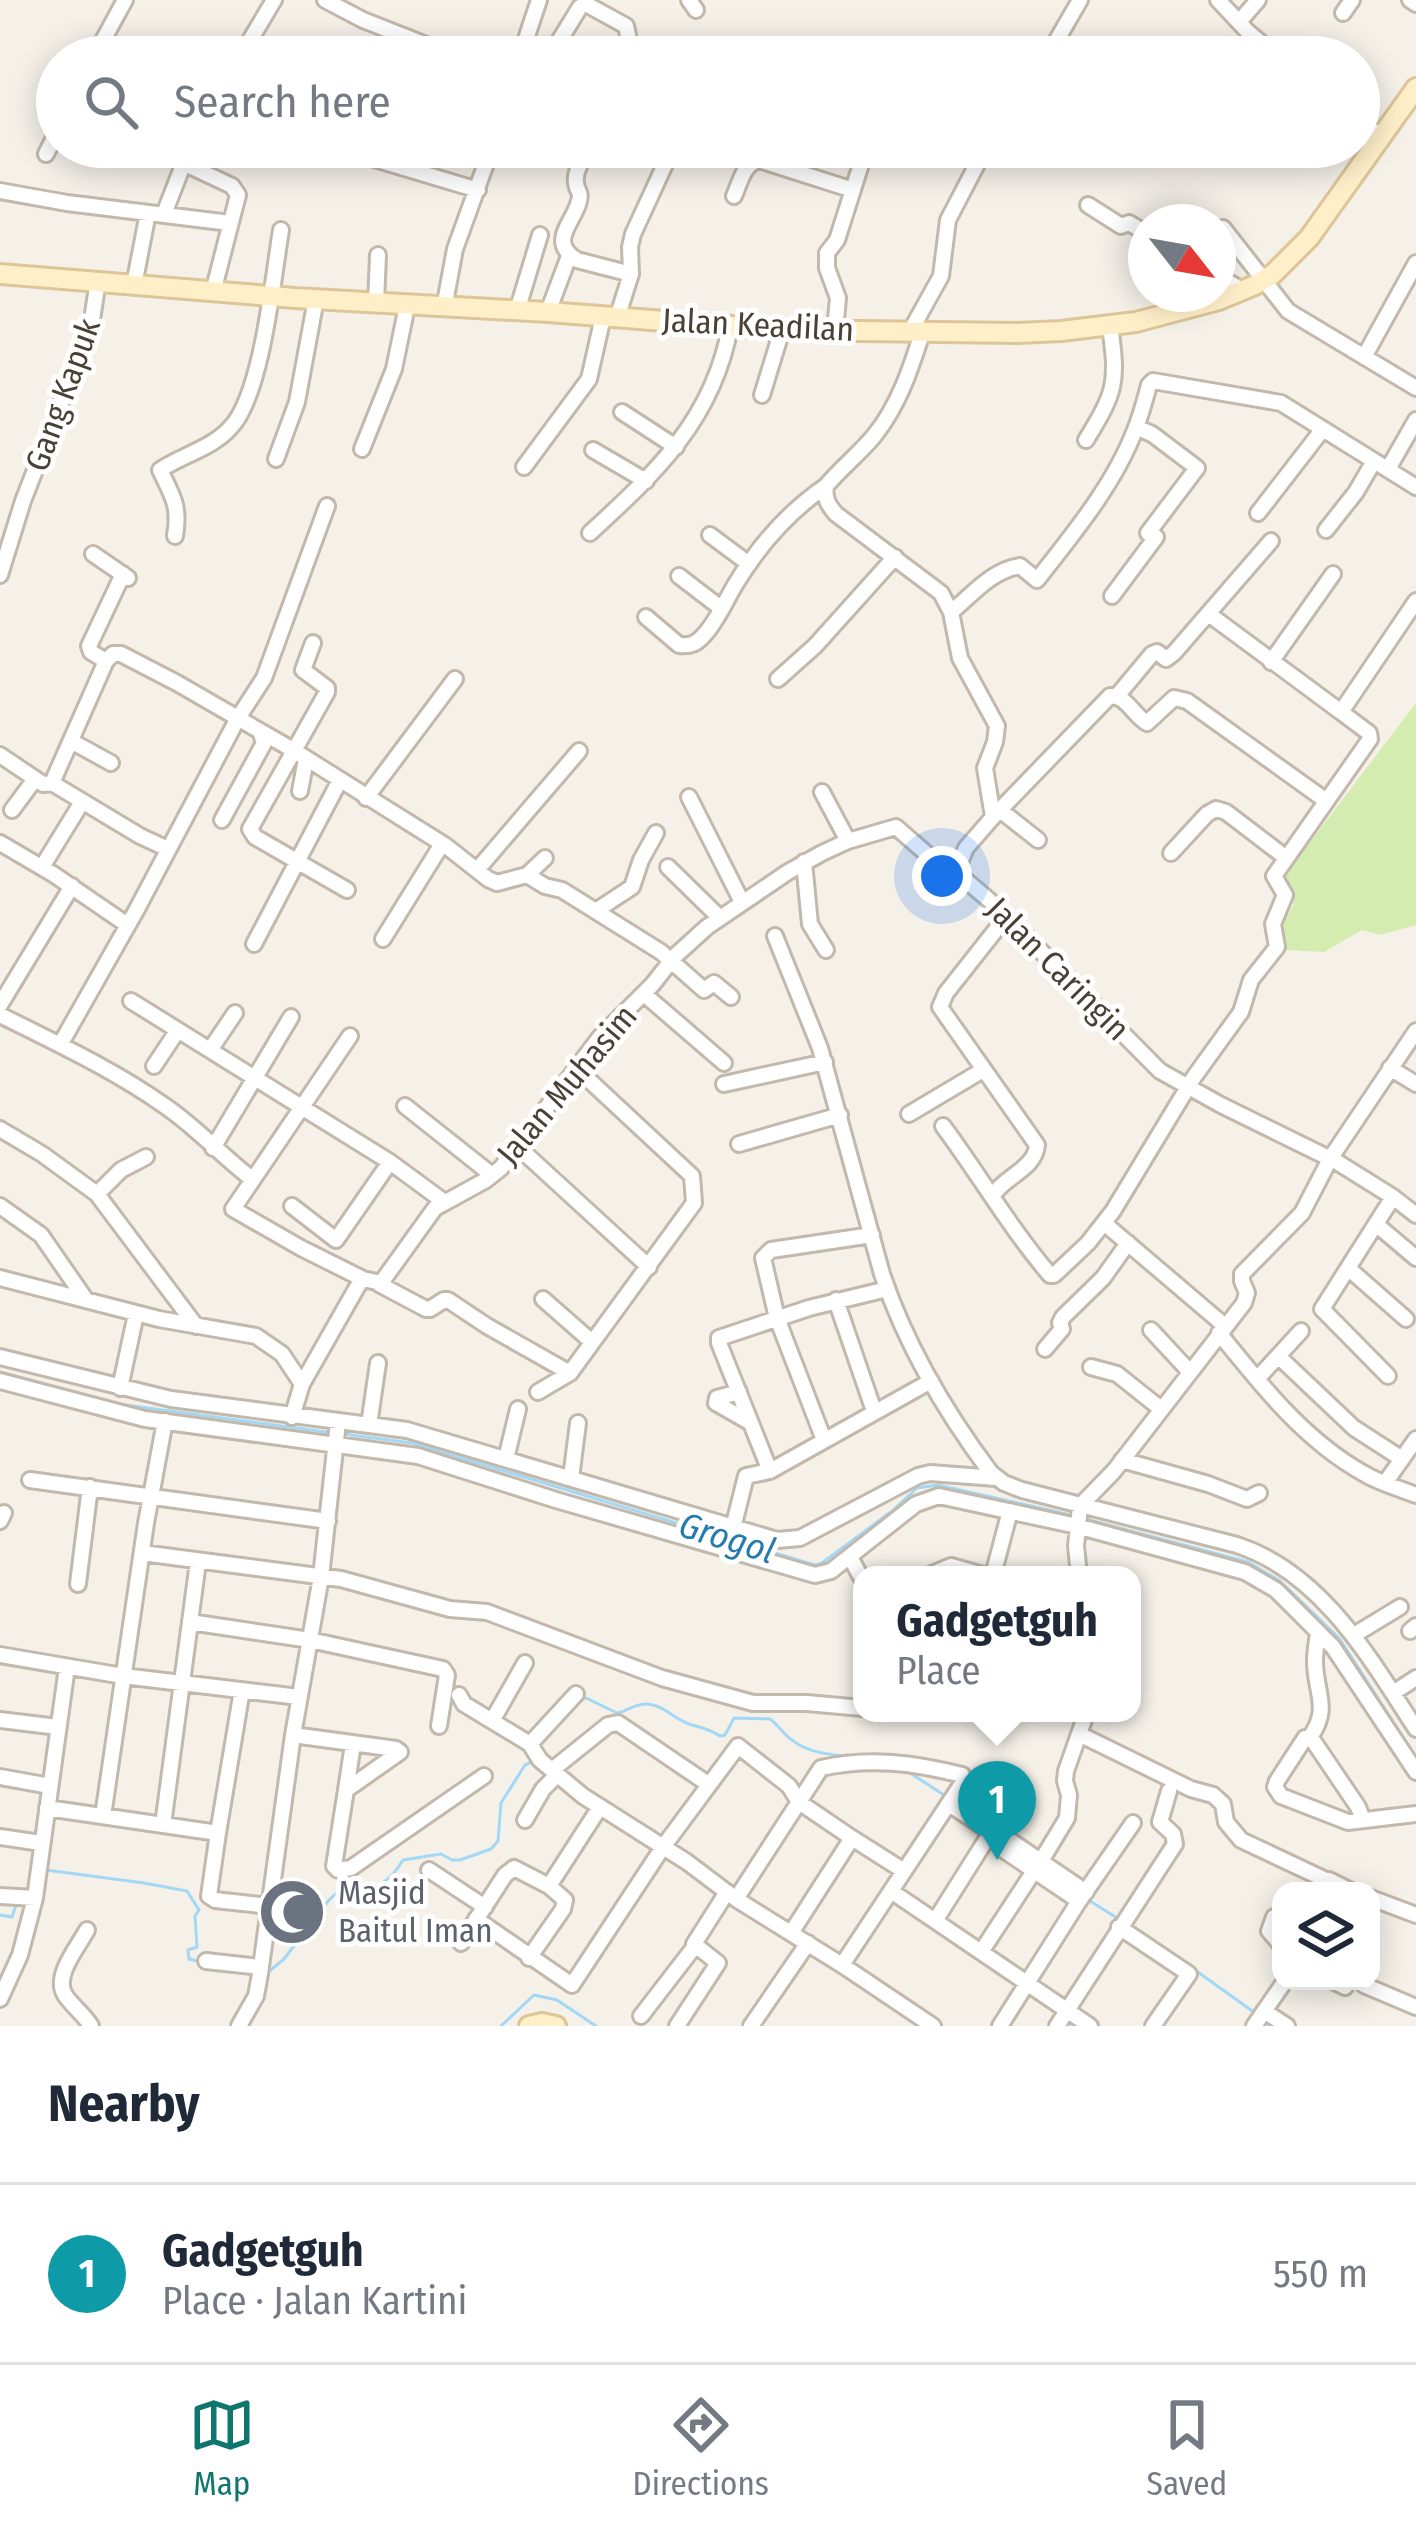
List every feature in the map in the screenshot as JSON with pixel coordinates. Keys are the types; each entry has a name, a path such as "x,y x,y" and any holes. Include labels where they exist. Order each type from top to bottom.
{"main road":[{"name":"Jalan Keadilan","path":"1380,139 1413,99"},
{"name":"Jalan Keadilan","path":"0,274 97,294 134,285 376,303 406,311 444,308 610,317 729,333 1018,333 1110,326 1183,311 1266,280 1309,238 1359,168"},
{"path":"529,2026 556,2026"}],"street":[{"path":"105,36 125,0"},
{"path":"253,36 274,0"},
{"path":"325,0 404,36"},
{"path":"527,36 538,0"},
{"path":"1059,36 1080,0"},
{"path":"1218,0 1254,36"},
{"path":"1238,22 1258,0"},
{"path":"562,36 586,4 626,26 625,36"},
{"path":"134,285 156,213 180,168"},
{"path":"193,168 236,189 238,195 213,292"},
{"path":"404,168 478,190"},
{"path":"444,308 450,265 485,168"},
{"path":"551,313 571,257 563,234 580,199 580,168"},
{"path":"524,466 587,382 631,274 633,234 663,168"},
{"path":"734,196 746,168"},
{"path":"784,168 853,190"},
{"path":"835,330 838,298 827,254 837,240 860,168"},
{"path":"646,617 686,647 702,638 780,523 826,486 876,434 906,381 917,330 941,276 948,220 975,168"},
{"path":"0,191 230,223"},
{"path":"1088,205 1121,226 1128,223"},
{"path":"175,536 177,506 160,470 221,437 248,403 281,230"},
{"path":"517,311 540,235"},
{"path":"1236,245 1288,311 1416,388"},
{"path":"376,303 378,255"},
{"path":"571,257 631,274"},
{"path":"1364,357 1411,284 1416,263"},
{"path":"1236,286 1242,290"},
{"name":"Gang Kapuk","path":"0,575 5,536 85,345 97,294"},
{"path":"276,459 297,402 316,299"},
{"path":"362,449 394,370 406,311"},
{"path":"1086,440 1113,391 1110,326"},
{"path":"762,394 782,331"},
{"path":"590,533 646,481 700,412 729,333"},
{"path":"951,612 1009,568 1020,566 1037,580 1090,509 1136,427 1149,385 1156,382 1272,400 1416,487"},
{"path":"622,412 676,446"},
{"path":"1326,530 1416,420"},
{"path":"1112,596 1156,537 1148,533 1197,468 1136,427"},
{"path":"1258,513 1323,429"},
{"path":"593,450 646,481"},
{"path":"826,486 826,500 836,514 935,587 951,612 960,658 997,726 985,768 997,814 1037,840"},
{"path":"60,1045 268,668 327,506"},
{"path":"710,535 748,564"},
{"name":"Jalan Caringin","path":"1271,541 1169,658 1157,652 1117,695 1109,696 997,814 964,852 956,872 1095,1003 1150,1063 1187,1088 1330,1159 1416,1215"},
{"path":"93,554 127,577 89,646 106,662"},
{"path":"778,679 815,646 895,557"},
{"path":"1271,662 1333,574"},
{"path":"679,576 722,609"},
{"path":"1340,712 1416,601"},
{"path":"943,1126 1000,1211 1052,1275 1104,1223 1187,1088 1241,1012 1251,980 1277,947 1273,924 1285,895 1274,876 1371,736 1210,615"},
{"path":"313,643 303,670 327,692 299,754 250,830 347,890"},
{"path":"0,755 46,785 52,783 106,662 112,654 126,656 299,754 497,883 527,875 545,858"},
{"path":"366,798 455,679"},
{"path":"1117,695 1147,723 1174,698 1186,701 1325,800"},
{"path":"222,820 264,743 260,731"},
{"path":"71,741 111,763"},
{"path":"477,870 578,752"},
{"path":"299,754 300,791"},
{"path":"12,810 35,779"},
{"path":"254,944 340,780"},
{"path":"52,783 168,849"},
{"path":"821,792 848,841"},
{"path":"689,797 742,902"},
{"path":"42,867 82,802"},
{"path":"1172,853 1216,809 1285,857"},
{"name":"Jalan Muhasim","path":"292,1417 302,1384 371,1281 443,1201 492,1175 600,1037 672,960 720,918 804,862 891,827 900,828 936,862 956,872"},
{"path":"597,910 632,887 656,832"},
{"path":"0,843 126,924"},
{"path":"383,939 442,844"},
{"path":"804,862 810,924 826,950"},
{"path":"668,867 720,918"},
{"path":"527,875 597,910 672,960 704,989 715,983 730,997"},
{"path":"0,1005 72,886"},
{"path":"993,1195 1038,1149 944,1014 941,1002 1006,917"},
{"path":"775,936 816,1036 901,1325 931,1381 996,1478"},
{"path":"644,994 724,1063"},
{"path":"130,1001 390,1162 443,1201"},
{"path":"210,1050 235,1012"},
{"path":"0,1015 112,1071 184,1120 252,1179"},
{"path":"213,1148 291,1017"},
{"path":"154,1066 178,1030"},
{"path":"1079,1566 1079,1516 1247,1296 1243,1274 1302,1213 1330,1159 1416,1031"},
{"path":"350,1036 233,1209 426,1309 448,1300 570,1373"},
{"path":"724,1084 824,1062"},
{"path":"538,1392 570,1373 694,1203 692,1175 576,1068"},
{"path":"1390,1068 1416,1084"},
{"path":"909,1114 983,1070"},
{"path":"405,1106 492,1175"},
{"path":"739,1144 840,1115"},
{"path":"2,1137 54,1162 97,1194 196,1326"},
{"path":"518,1147 649,1267"},
{"path":"97,1194 121,1170 146,1157"},
{"path":"292,1206 336,1240 390,1162"},
{"path":"1388,1376 1322,1309 1393,1197"},
{"path":"0,1206 41,1235 86,1300"},
{"path":"1104,1223 1222,1330 1257,1379 1316,1440 1360,1472 1416,1495"},
{"path":"1377,1226 1416,1258"},
{"path":"824,1440 777,1318 763,1261 765,1253 872,1235"},
{"path":"1045,1349 1062,1329 1063,1317 1103,1278 1128,1243"},
{"path":"1348,1268 1406,1319"},
{"path":"0,1278 136,1314 266,1340 302,1384"},
{"path":"770,1471 719,1338 836,1300 887,1289"},
{"path":"543,1299 592,1342"},
{"path":"836,1300 874,1412"},
{"path":"120,1388 136,1314"},
{"path":"1151,1330 1189,1371"},
{"path":"1257,1379 1300,1330"},
{"path":"1278,1356 1354,1427 1402,1459"},
{"path":"0,1357 171,1399 292,1417 337,1435 808,1574 831,1571 916,1504 933,1496 1010,1511 1196,1534 1264,1554 1300,1582 1354,1635 1416,1729"},
{"path":"369,1425 378,1363"},
{"path":"1091,1366 1118,1374 1161,1409"},
{"path":"0,1381 165,1421 337,1435 369,1425 438,1437 787,1541 918,1476 996,1478 1079,1516 1255,1576 1276,1590 1340,1656 1416,1772"},
{"path":"746,1477 770,1471 931,1381"},
{"path":"739,1392 717,1398 716,1403 754,1431"},
{"path":"506,1459 518,1409"},
{"path":"103,1816 165,1421"},
{"path":"571,1478 578,1423"},
{"path":"733,1528 754,1431"},
{"path":"238,2026 256,1996 321,1576 337,1435"},
{"path":"1385,1483 1416,1439"},
{"path":"1122,1460 1248,1499 1259,1493"},
{"path":"30,1480 328,1521"},
{"path":"78,1584 90,1487"},
{"path":"996,1566 1010,1511"},
{"path":"142,1553 321,1576 441,1607 497,1614 662,1678 722,1696 765,1705 853,1707"},
{"path":"850,1557 855,1566"},
{"path":"163,1825 198,1562"},
{"path":"1354,1635 1400,1607"},
{"path":"190,1622 310,1640 446,1670 439,1726"},
{"path":"1318,1632 1315,1662 1323,1709 1319,1724 1277,1781 1277,1792 1348,1822 1416,1814"},
{"path":"0,1655 123,1676 299,1697"},
{"path":"492,1721 525,1663"},
{"path":"0,1999 20,1955 35,1898 67,1667"},
{"path":"1393,1693 1416,1678"},
{"path":"242,1690 209,1896 269,1906"},
{"path":"525,1820 543,1789 541,1758 576,1694"},
{"path":"459,1695 464,1704 600,1807 933,2026"},
{"path":"0,1720 58,1726"},
{"path":"981,1952 1067,1818 1066,1771 1083,1722"},
{"path":"541,1758 618,1723 708,1784"},
{"path":"1079,1734 1191,1789 1213,1795 1223,1804 1226,1822 1241,1840 1321,1882"},
{"path":"293,1735 400,1752 346,1790"},
{"path":"1310,1737 1363,1820"},
{"path":"353,1744 334,1865 342,1871 484,1776"},
{"path":"429,1870 529,1958 572,1985 663,1846 738,1746 789,1786 799,1802 904,1871"},
{"path":"641,2016 821,1768 874,1762 962,1774 964,1780 951,1801 842,1965"},
{"path":"0,1778 50,1786"},
{"path":"1057,2026 1175,1844 1173,1834 1160,1822 1169,1791"},
{"path":"951,1801 991,1832 1000,1847 1082,1896"},
{"path":"549,1886 600,1807"},
{"path":"47,1808 218,1834"},
{"path":"1000,2026 1133,1823"},
{"path":"934,1922 991,1832"},
{"path":"0,1837 41,1843"},
{"path":"791,1933 852,1838"},
{"path":"1011,1841 1037,1866"},
{"path":"461,1943 514,1868 562,1896 563,1909 529,1958"},
{"path":"891,1891 1090,2026"},
{"path":"0,1896 35,1898"},
{"path":"1380,1901 1416,1916"},
{"path":"1122,1924 1190,1973 1153,2026"},
{"path":"87,1930 61,1985 91,2026"},
{"path":"752,2026 808,1943"},
{"path":"677,2026 718,1963 695,1946"},
{"path":"206,1961 261,1966"},
{"path":"1279,1990 1259,2018 1286,2026"},
{"path":"1376,1990 1416,2007"}],"green space":[{"path":"1416,703 1416,925 1380,935 1362,930 1324,952 1286,950 1279,929 1294,904 1279,883"}],"waterway":[{"name":"Grogol","path":"0,1372 118,1404 334,1433"},
{"name":"Grogol","path":"344,1434 412,1443 815,1565 917,1488 938,1485 1071,1515"},
{"name":"Grogol","path":"1086,1519 1248,1562 1280,1581 1339,1638 1416,1757"},
{"name":"Grogol","path":"581,1699 617,1713 652,1705 720,1736 734,1718 770,1719 800,1745 852,1757"},
{"name":"Grogol","path":"537,1748 570,1710"},
{"name":"Grogol","path":"264,1973 284,1959 349,1881 374,1886 387,1880 403,1860 441,1854 460,1860 491,1849 498,1841 501,1803 533,1756"},
{"name":"Grogol","path":"907,1771 944,1795"},
{"name":"Grogol","path":"46,1870 187,1891 199,1910 195,1916 197,1947 188,1950 189,1959 198,1961"},
{"name":"Grogol","path":"1090,1901 1117,1918"},
{"name":"Grogol","path":"0,1915 12,1917 20,1903"},
{"name":"Grogol","path":"1195,1970 1255,2013"},
{"path":"501,2026 534,1995 557,2000 596,2026"}],"place":[{"name":"Gadgetguh","path":"997,1860"},
{"name":"Masjid Baitul Iman","path":"292,1912"}]}
